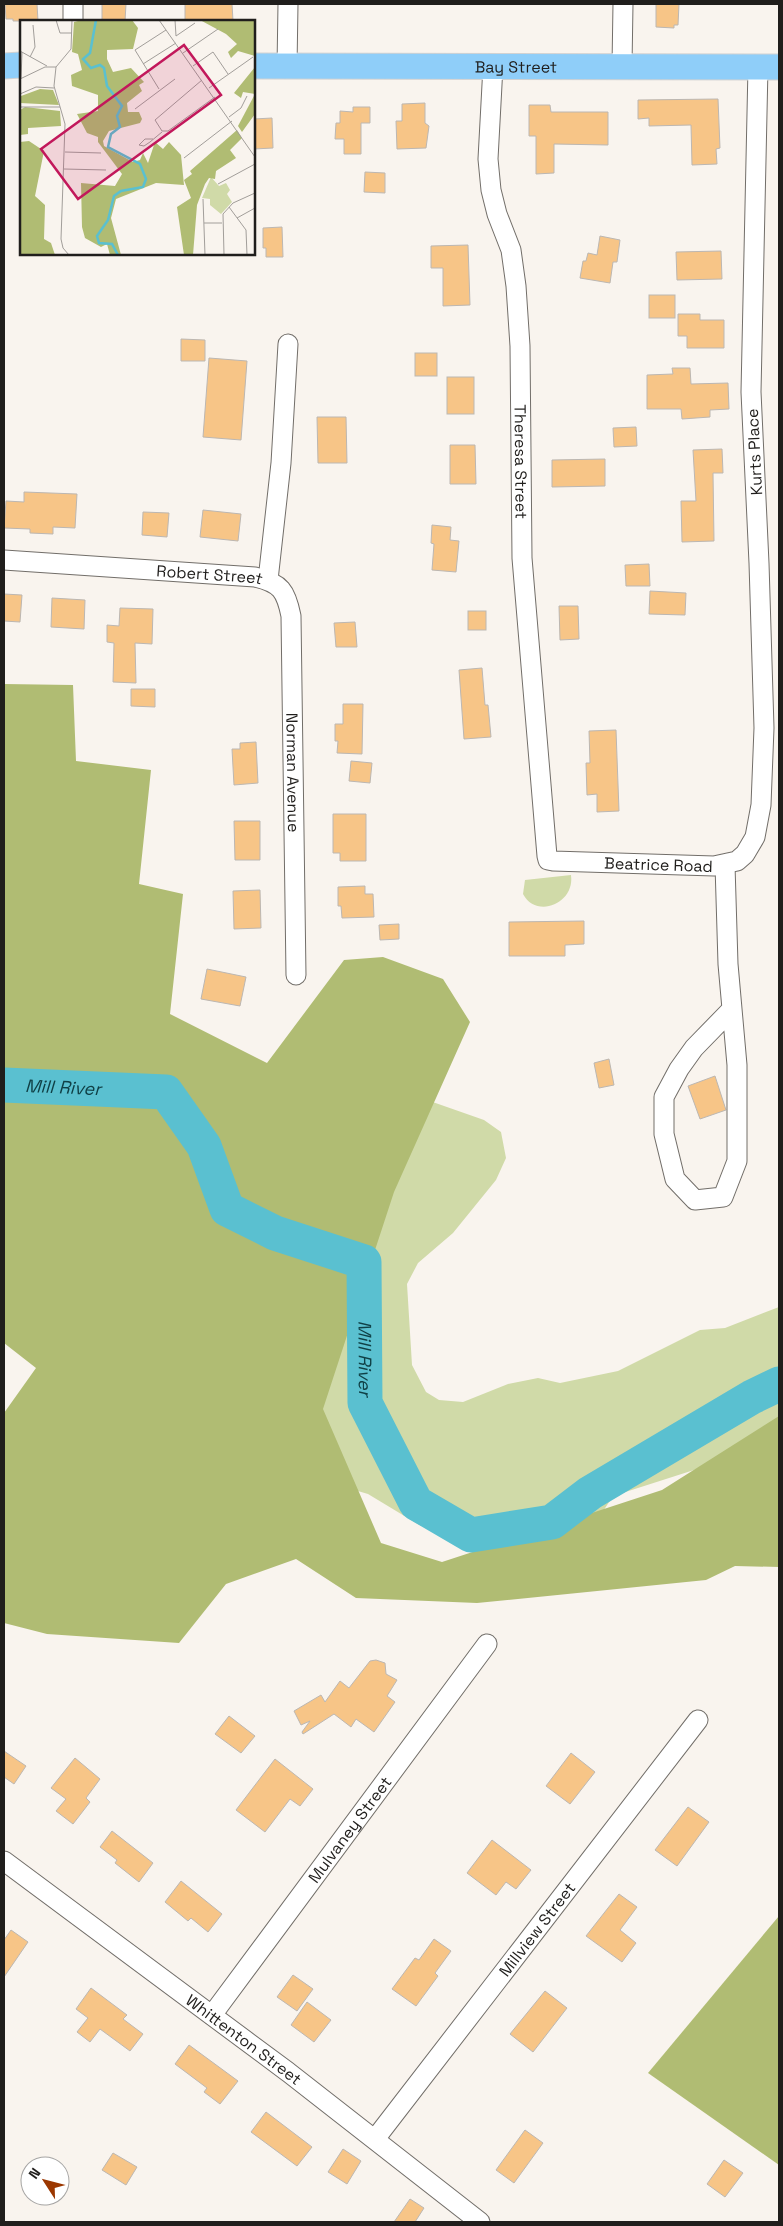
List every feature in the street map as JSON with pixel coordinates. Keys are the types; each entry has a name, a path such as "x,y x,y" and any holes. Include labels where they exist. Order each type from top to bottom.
{"main road":[{"path":"4,66 20,65"},
{"name":"Bay Street","path":"255,66 769,67"}],"street":[{"path":"73,4 73,20"},
{"path":"286,67 288,4"},
{"path":"622,66 623,4"},
{"name":"Theresa Street","path":"493,66 488,160 491,190 497,214 511,250 516,286 520,346 522,558 548,860"},
{"name":"Kurts Place","path":"756,836 761,805 764,728 751,392 769,67"},
{"name":"Robert Street","path":"4,560 239,576 268,580 281,463 288,344"},
{"name":"Norman Avenue","path":"268,580 279,586 288,598 291,616 296,975"},
{"name":"Beatrice Road","path":"548,860 725,865 737,861 756,836"},
{"path":"725,865 728,964 737,1065 737,1160 723,1197 695,1200 675,1180 664,1134 664,1098 679,1069 694,1048 732,1009"},
{"name":"Mulvaney Street","path":"212,2015 487,1644"},
{"name":"Millview Street","path":"375,2139 698,1720"},
{"name":"Whittenton Street","path":"4,1861 212,2015 375,2139 480,2222"}],"green space":[{"path":"4,684 73,685 76,761 151,770 139,884 183,894 170,1014 267,1063 344,960 383,957 443,979 470,1022 394,1192 323,1409 381,1543 442,1562 662,1490 779,1416 779,1567 735,1566 706,1580 477,1603 356,1598 296,1559 226,1584 179,1643 47,1634 4,1623 4,1413 36,1368 4,1343"},
{"path":"571,875 571,885 567,894 553,905 537,906 529,902 523,894 525,880"},
{"path":"4,904 271,1096 407,1093 484,1120 501,1132 506,1158 496,1180 453,1233 418,1263 407,1284 412,1365 426,1392 439,1400 463,1402 508,1384 538,1378 560,1383 618,1371 700,1330 725,1328 779,1307 779,1434 694,1470 613,1496 596,1522 541,1542 453,1526 421,1526 368,1494 341,1486"},
{"path":"779,1916 779,2165 648,2073"}],"building":[{"path":"5,4 37,4 38,20 13,21 13,19 6,19"},
{"path":"102,4 126,4 125,20 102,20"},
{"path":"185,4 232,4 233,20 185,20"},
{"path":"656,4 679,4 678,25 674,25 674,28 656,27"},
{"path":"718,99 720,148 716,149 717,164 692,165 691,125 649,126 649,118 638,119 638,100"},
{"path":"425,103 425,123 429,126 426,148 397,149 396,121 402,121 402,104"},
{"path":"529,105 550,105 551,112 608,112 608,145 554,144 554,173 536,174 536,136 529,136"},
{"path":"353,107 370,107 370,123 361,123 361,154 344,154 344,139 335,139 336,123 340,123 340,111 353,112"},
{"path":"272,118 273,148 255,149 255,119"},
{"path":"365,172 385,173 385,193 364,192"},
{"path":"282,227 283,257 266,257 266,248 263,248 263,228"},
{"path":"600,236 620,240 617,262 613,262 610,283 580,278 583,261 586,261 588,253 597,255"},
{"path":"468,245 470,305 443,306 443,268 431,268 431,246"},
{"path":"721,251 722,279 677,280 676,252"},
{"path":"649,295 675,295 675,318 649,318"},
{"path":"678,314 700,314 700,320 724,320 724,348 687,348 687,336 678,336"},
{"path":"181,339 205,340 205,361 181,361"},
{"path":"415,353 437,353 437,376 415,376"},
{"path":"209,358 247,361 241,440 203,437"},
{"path":"672,368 690,368 691,384 728,383 729,409 710,410 710,417 682,419 681,409 647,409 647,375 673,374"},
{"path":"447,377 474,377 474,414 447,414"},
{"path":"317,417 346,417 347,463 318,463"},
{"path":"636,427 637,446 614,447 613,428"},
{"path":"450,445 475,445 476,484 450,484"},
{"path":"722,449 723,473 713,473 714,541 682,542 681,501 696,501 693,450"},
{"path":"605,459 605,486 552,487 552,460"},
{"path":"24,492 77,494 75,528 53,527 53,534 30,533 30,529 4,528 6,501 24,502"},
{"path":"203,510 241,514 238,541 200,537"},
{"path":"143,512 169,513 167,537 142,535"},
{"path":"432,525 451,527 450,540 459,541 456,572 432,570 434,544 431,543"},
{"path":"649,564 650,586 626,586 625,565"},
{"path":"650,591 686,593 685,615 649,614"},
{"path":"4,594 22,595 20,622 4,621"},
{"path":"52,598 85,600 84,629 51,627"},
{"path":"559,606 578,606 579,639 560,640"},
{"path":"120,608 153,609 152,644 135,643 136,683 113,682 114,643 107,642 107,625 119,626"},
{"path":"468,611 486,611 486,630 468,630"},
{"path":"355,622 357,647 336,647 334,623"},
{"path":"482,668 485,705 488,705 491,737 464,739 459,670"},
{"path":"131,689 155,689 155,707 131,706"},
{"path":"343,704 363,704 362,754 337,753 338,741 335,741 335,724 343,724"},
{"path":"616,730 619,811 597,812 597,794 587,795 586,763 590,763 589,731"},
{"path":"256,742 258,783 234,785 232,749 240,749 240,743"},
{"path":"351,761 372,763 370,783 349,781"},
{"path":"333,814 366,814 366,861 340,861 340,853 333,853"},
{"path":"234,821 260,821 260,860 235,860"},
{"path":"365,886 365,894 373,894 374,917 342,918 341,906 338,906 338,887"},
{"path":"260,890 261,928 234,929 233,891"},
{"path":"584,921 584,944 565,945 565,956 509,956 509,922"},
{"path":"399,924 399,939 380,940 379,925"},
{"path":"207,969 246,977 240,1006 201,999"},
{"path":"609,1059 614,1085 599,1088 594,1063"},
{"path":"715,1076 726,1110 700,1119 688,1086"},
{"path":"376,1660 385,1663 386,1674 397,1680 387,1696 395,1702 374,1732 356,1719 351,1727 334,1714 303,1734 302,1732 310,1721 301,1725 294,1711 321,1695 325,1702 340,1681 349,1688 370,1661"},
{"path":"229,1716 255,1736 241,1753 215,1734"},
{"path":"4,1751 26,1766 14,1784 4,1777"},
{"path":"571,1753 595,1772 570,1804 546,1786"},
{"path":"75,1758 100,1779 86,1798 90,1802 73,1824 56,1811 66,1799 51,1788"},
{"path":"275,1759 313,1789 300,1806 290,1799 265,1832 236,1810"},
{"path":"688,1807 709,1822 677,1866 655,1850"},
{"path":"112,1831 153,1863 139,1882 115,1863 117,1860 100,1847"},
{"path":"492,1840 531,1870 516,1889 506,1882 496,1895 467,1873"},
{"path":"181,1881 222,1914 208,1932 191,1918 188,1921 165,1902"},
{"path":"619,1894 637,1907 620,1930 636,1943 622,1962 586,1936"},
{"path":"11,1930 28,1942 4,1977 4,1940"},
{"path":"434,1939 451,1951 435,1973 438,1976 416,2006 392,1989 415,1958 419,1960"},
{"path":"293,1975 313,1989 297,2011 277,1997"},
{"path":"91,1988 127,2015 123,2019 143,2034 130,2051 100,2029 90,2042 77,2032 88,2018 76,2009"},
{"path":"545,1991 567,2008 533,2052 510,2034"},
{"path":"307,2002 331,2020 314,2042 291,2025"},
{"path":"189,2045 238,2081 220,2104 204,2092 207,2088 175,2064"},
{"path":"266,2112 312,2147 297,2166 251,2132"},
{"path":"525,2130 543,2143 514,2183 496,2170"},
{"path":"343,2149 361,2161 347,2184 328,2172"},
{"path":"113,2153 137,2167 126,2185 102,2170"},
{"path":"724,2160 743,2173 725,2197 707,2184"},
{"path":"410,2199 424,2208 415,2222 394,2222"}],"waterway":[{"name":"Mill River","path":"4,1085 166,1092 204,1146 227,1209 275,1233 364,1262 365,1403 416,1503 471,1535 552,1522 590,1493 752,1397 779,1384"}]}
